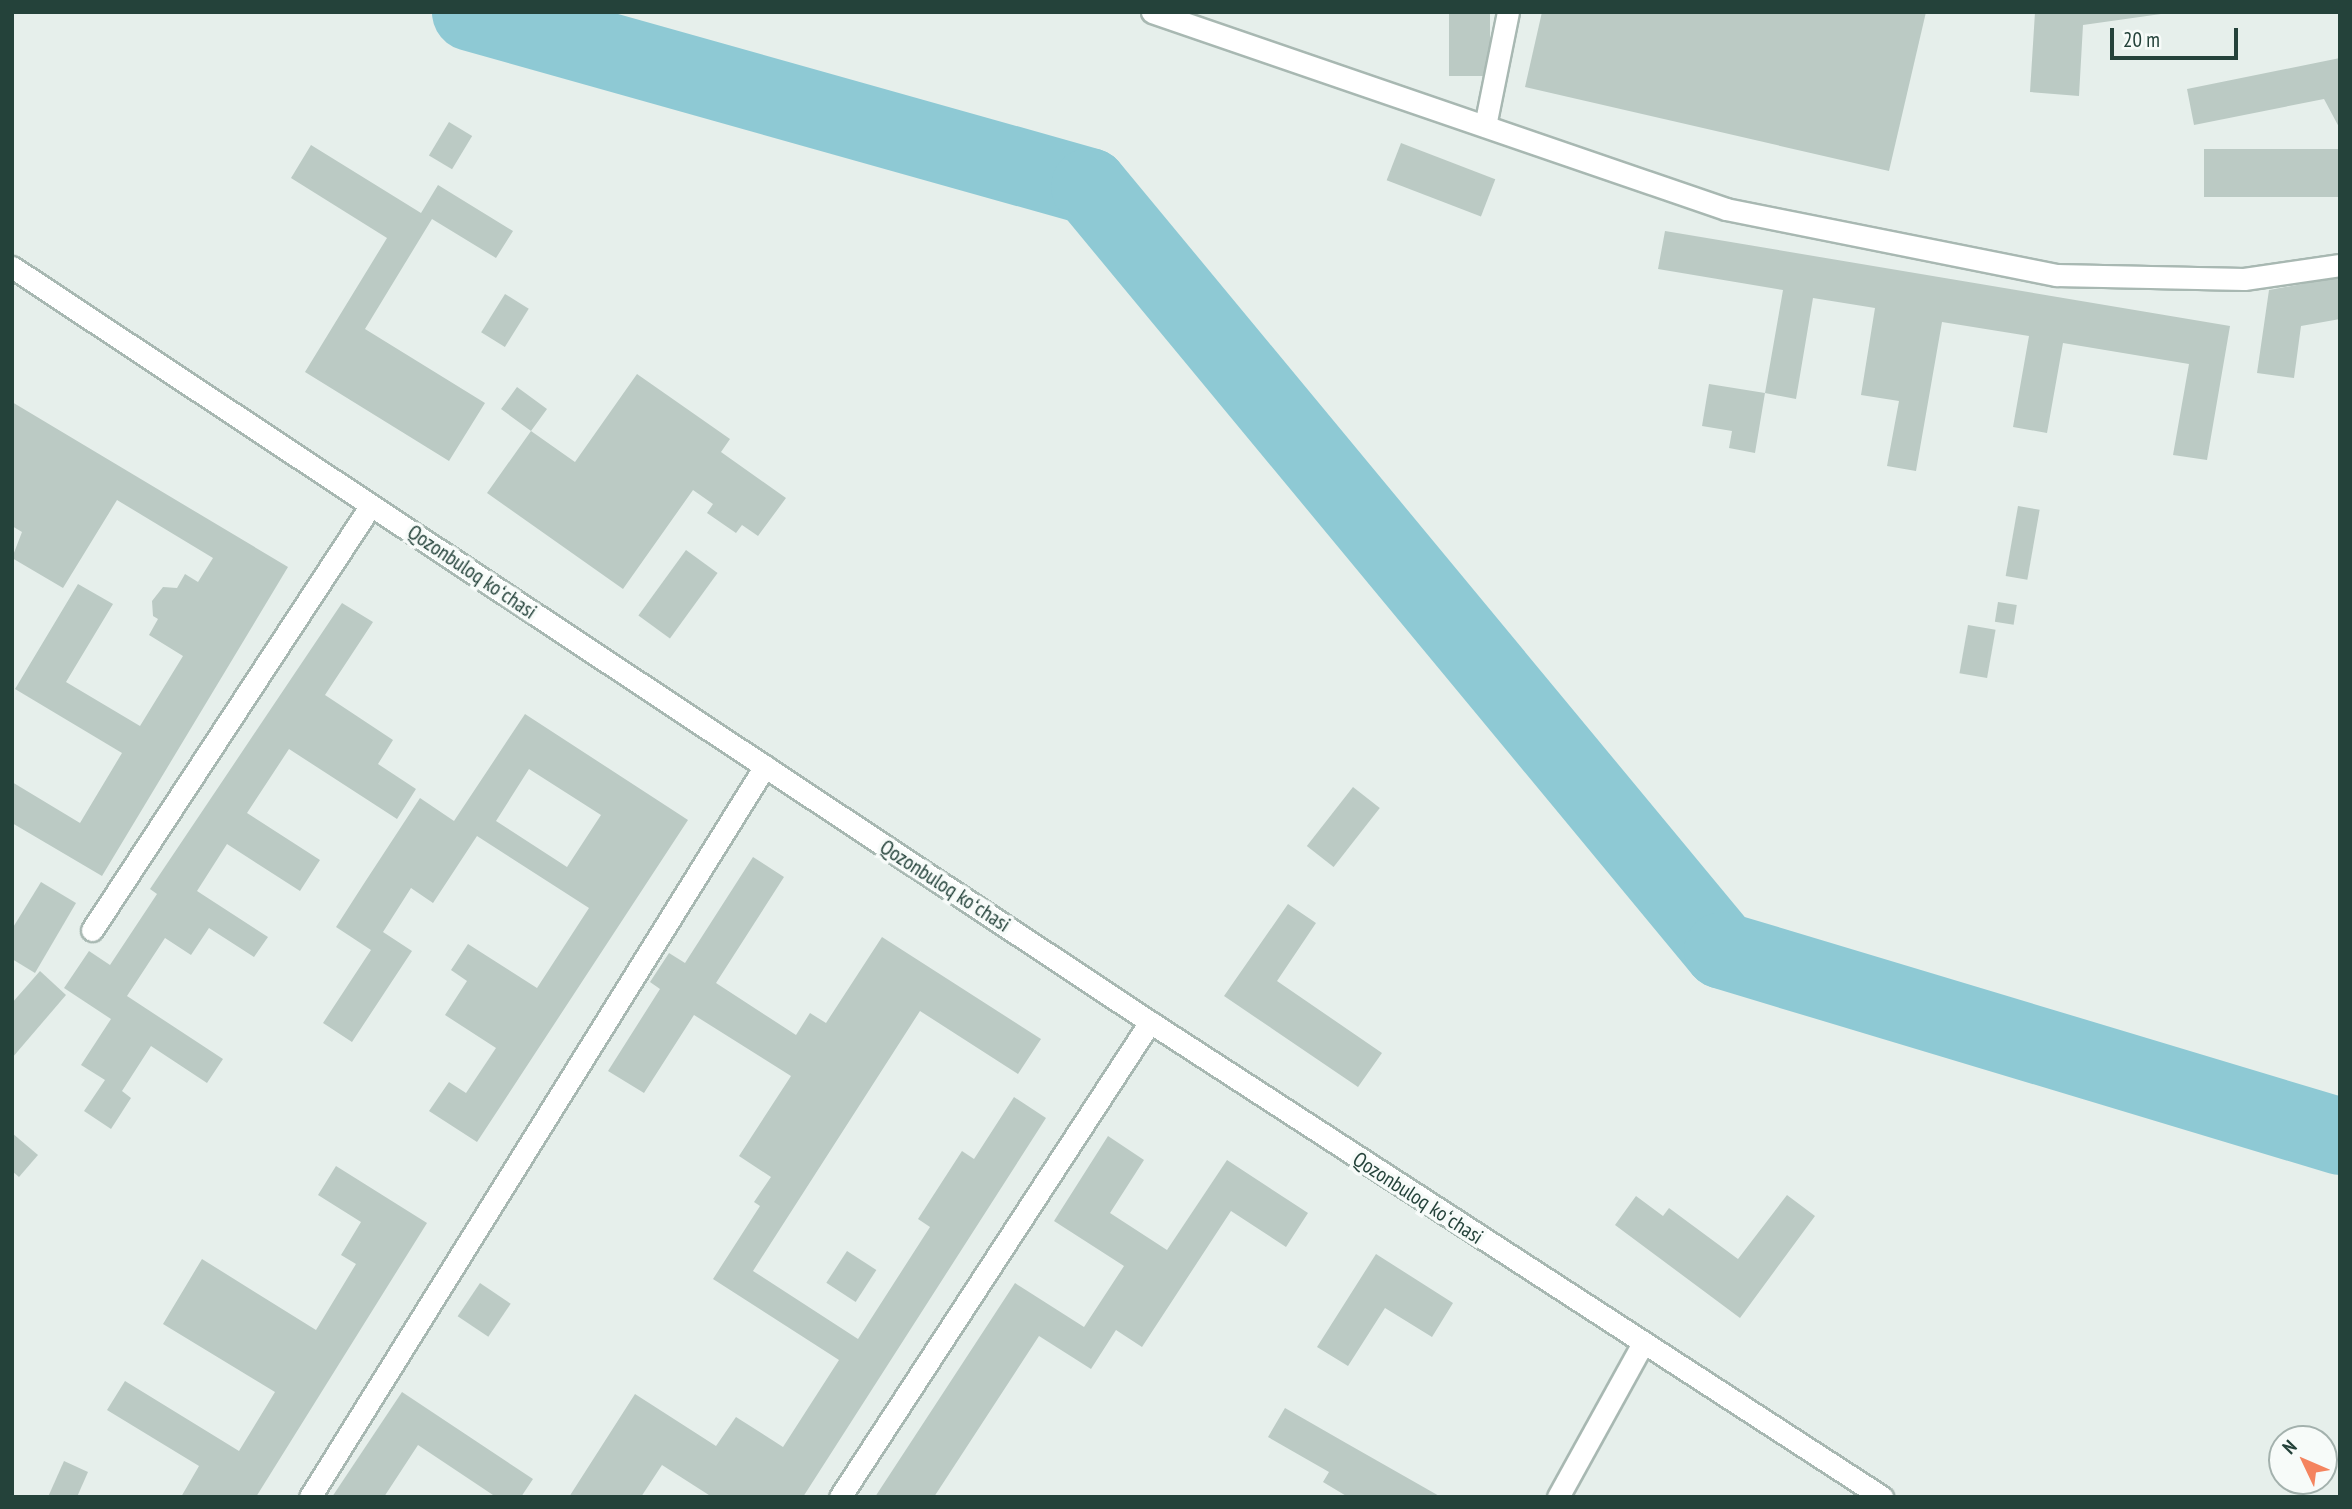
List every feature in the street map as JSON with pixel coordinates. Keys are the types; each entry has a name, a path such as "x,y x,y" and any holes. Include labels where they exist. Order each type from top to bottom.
{"street":[{"path":"1152,12 1726,209 2056,275 2244,279 2340,265"},
{"path":"1485,127 1508,12"},
{"name":"Qozonbuloq koʻchasi","path":"12,267 1150,1022 1642,1345 1882,1497"},
{"path":"92,930 371,505"},
{"path":"310,1497 765,766"},
{"path":"840,1497 1150,1022"},
{"path":"1558,1497 1642,1345"}],"building":[{"path":"1449,12 1490,12 1490,76 1449,76"},
{"path":"1542,12 1926,12 1889,171 1525,87"},
{"path":"2035,12 2161,14 2083,25 2079,96 2030,92"},
{"path":"2340,58 2340,129 2324,99 2194,125 2187,89"},
{"path":"449,122 472,136 452,169 429,155"},
{"path":"1401,143 1495,179 1481,217 1387,180"},
{"path":"311,145 421,213 438,185 513,231 496,258 432,219 365,329 485,403 449,461 305,372 387,238 291,178"},
{"path":"2204,149 2340,149 2340,197 2204,197"},
{"path":"1665,231 2230,326 2207,460 2173,455 2189,364 2063,343 2047,433 2013,427 2029,336 1942,322 1916,471 1887,466 1899,401 1861,395 1875,308 1813,298 1796,399 1765,393 1783,290 1658,269"},
{"path":"2340,277 2340,319 2301,326 2294,378 2257,373 2269,290"},
{"path":"505,294 529,309 505,347 481,332"},
{"path":"637,374 730,439 721,452 786,498 758,536 742,525 736,533 707,513 713,504 693,490 623,589 487,493 531,431 575,462"},
{"path":"1709,384 1765,393 1755,453 1729,448 1732,431 1702,426"},
{"path":"517,387 547,409 531,431 501,409"},
{"path":"12,402 288,567 102,876 12,823 12,782 80,823 122,753 15,689 78,584 113,604 66,682 140,726 183,656 149,635 158,619 153,616 152,601 163,587 177,588 185,574 198,582 213,558 117,500 63,588 12,558 22,532 12,526"},
{"path":"2018,506 2040,510 2027,580 2006,576"},
{"path":"686,550 718,573 670,638 638,616"},
{"path":"1998,602 2017,605 2014,625 1995,622"},
{"path":"342,603 373,622 325,695 393,740 378,764 416,789 397,819 289,749 247,813 320,860 300,891 227,844 197,891 268,937 254,957 209,928 191,955 165,938 127,996 223,1059 207,1083 151,1046 122,1091 131,1098 111,1129 84,1111 105,1080 81,1065 111,1019 64,988 89,951 110,965 157,894 150,889"},
{"path":"1968,625 1996,630 1987,678 1959,673"},
{"path":"525,714 688,820 477,1142 429,1111 449,1082 466,1093 496,1048 445,1015 467,981 451,970 468,944 537,988 589,908 477,836 433,903 411,888 383,932 412,951 352,1042 323,1023 371,950 336,927 363,885 420,798 454,821","holes":["529,769 601,815 567,867 496,821"]},
{"path":"1353,787 1380,808 1334,867 1307,846"},
{"path":"753,857 784,877 716,983 796,1035 810,1013 826,1023 882,937 1041,1039 1018,1074 920,1011 753,1271 858,1339 930,1227 918,1219 962,1151 974,1159 1014,1097 1046,1118 803,1497 712,1497 662,1465 641,1497 569,1497 635,1394 716,1446 736,1417 783,1447 839,1360 713,1279 760,1206 754,1202 771,1177 739,1156 791,1076 694,1015 644,1093 608,1071 660,989 650,982 669,953 685,963"},
{"path":"41,882 76,903 35,973 12,959 12,929"},
{"path":"1288,904 1316,923 1277,981 1382,1053 1358,1087 1224,996"},
{"path":"40,971 66,995 12,1058 12,1003"},
{"path":"12,1133 38,1155 19,1177 12,1171"},
{"path":"1108,1136 1144,1160 1110,1213 1167,1250 1227,1160 1308,1213 1286,1247 1231,1211 1142,1347 1116,1330 1091,1369 1039,1336 934,1497 875,1497 1015,1283 1084,1327 1124,1266 1054,1221"},
{"path":"336,1166 427,1223 256,1497 181,1497 199,1466 107,1410 125,1381 239,1451 275,1392 163,1324 202,1259 316,1330 356,1264 341,1255 361,1222 318,1195"},
{"path":"1787,1195 1815,1216 1740,1318 1615,1225 1636,1196 1663,1216 1669,1208 1738,1259"},
{"path":"847,1251 876,1270 856,1302 826,1283"},
{"path":"1376,1254 1453,1303 1432,1337 1385,1308 1348,1366 1317,1347"},
{"path":"480,1283 511,1304 488,1337 458,1316"},
{"path":"402,1392 533,1479 521,1497 496,1497 418,1445 384,1497 332,1497"},
{"path":"1285,1408 1441,1497 1348,1497 1323,1482 1329,1472 1268,1437"},
{"path":"64,1461 88,1472 77,1497 48,1497"}],"waterway":[{"path":"470,12 1089,186 1722,950 2340,1136"}]}
